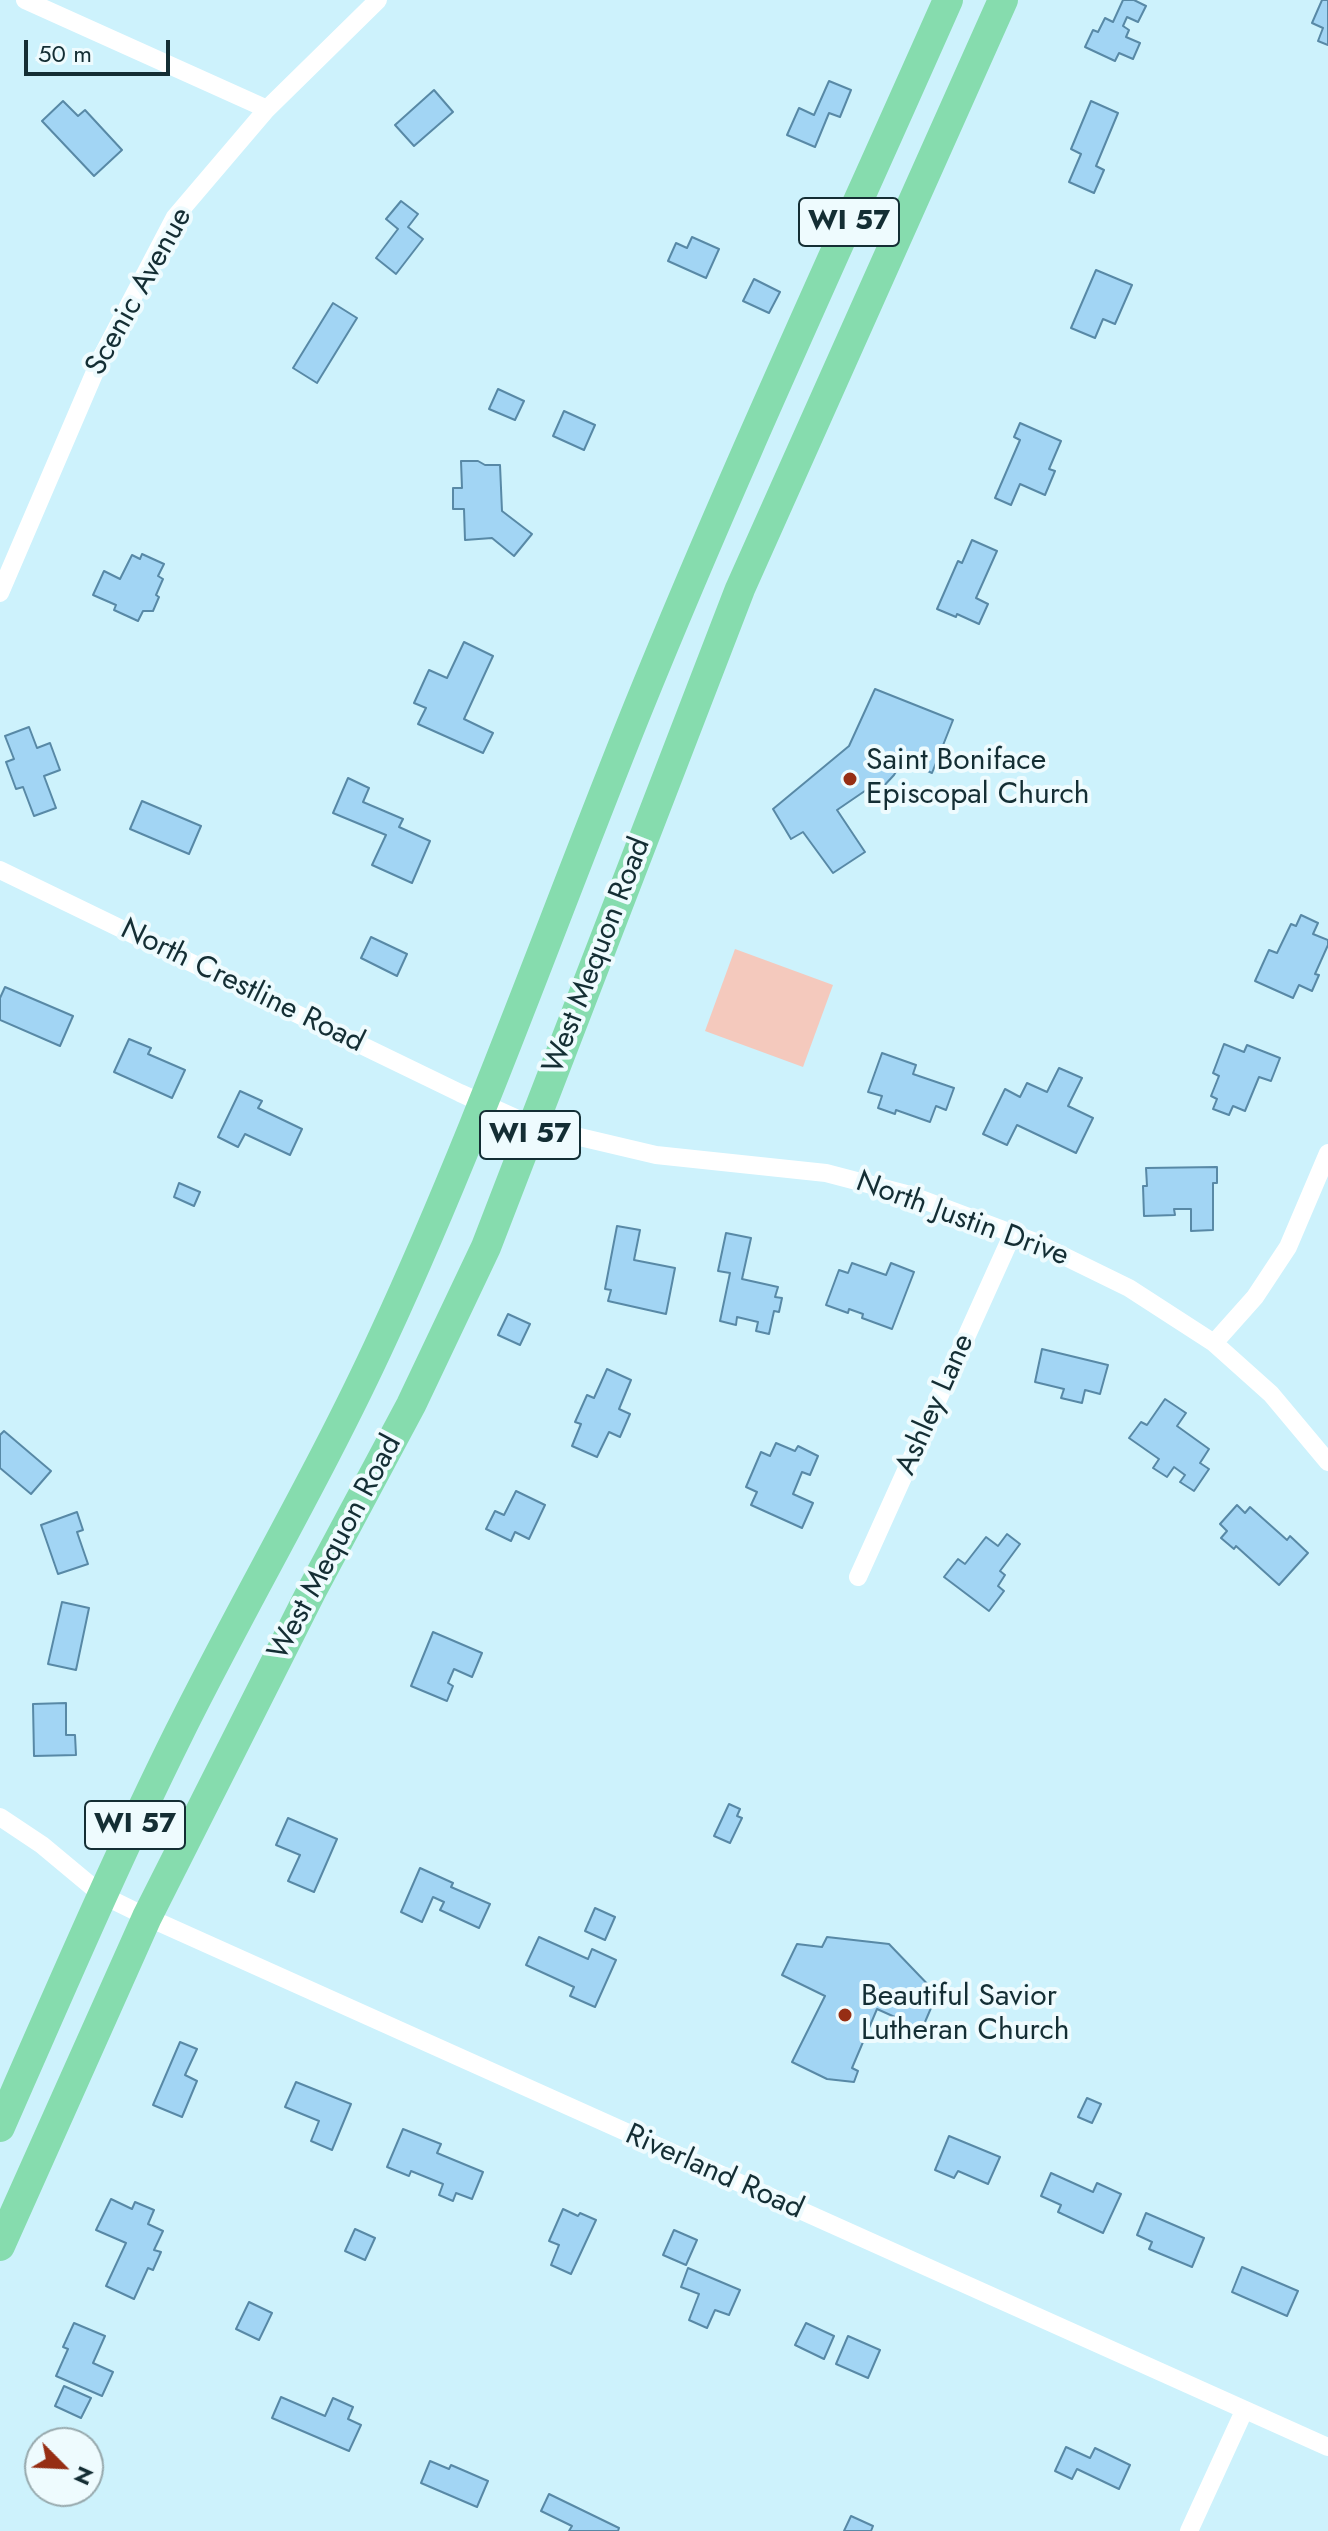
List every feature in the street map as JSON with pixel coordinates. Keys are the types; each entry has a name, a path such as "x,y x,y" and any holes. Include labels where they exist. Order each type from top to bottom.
{"main road":[{"name":"West Mequon Road","path":"0,2127 102,1895 182,1728 325,1457 383,1339 483,1104 632,723 690,584 948,0"},
{"name":"West Mequon Road","path":"0,2246 147,1917 311,1592 411,1405 486,1247 740,589 1001,3"}],"street":[{"path":"25,0 267,109"},
{"name":"Scenic Avenue","path":"2,583 100,360 175,217 267,109 378,0"},
{"name":"North Crestline Road","path":"0,870 483,1104"},
{"name":"North Justin Drive","path":"483,1104 533,1126 656,1155 826,1173 910,1195 1068,1256 1129,1288 1214,1343 1271,1394 1328,1462"},
{"path":"1214,1343 1255,1297 1288,1247 1328,1153"},
{"name":"Ashley Lane","path":"858,1577 1013,1233"},
{"name":"Riverland Road","path":"0,1817 42,1845 102,1895 147,1917 1328,2447"},
{"path":"1189,2531 1244,2411"}],"shaded area":[{"path":"735,949 833,985 803,1067 705,1031"}],"building":[{"path":"1123,0 1134,0 1146,6 1138,22 1127,17 1123,26 1129,30 1126,37 1140,43 1133,59 1119,53 1115,61 1085,47 1093,30 1098,32 1105,18 1113,22"},
{"path":"1322,0 1328,0 1328,45 1318,41 1323,28 1312,23"},
{"path":"829,81 851,90 840,117 829,113 815,147 787,135 799,108 814,115"},
{"path":"434,90 453,112 414,146 395,125"},
{"path":"63,101 78,116 85,110 122,150 94,176 42,121"},
{"path":"1091,101 1118,113 1096,166 1104,170 1094,193 1069,182 1081,154 1071,149"},
{"path":"401,201 418,214 408,227 423,239 396,274 376,258 398,229 386,219"},
{"path":"692,237 719,249 706,278 668,261 676,243 687,248"},
{"path":"1096,270 1132,285 1115,324 1103,319 1095,338 1071,328"},
{"path":"754,279 780,292 769,313 743,301"},
{"path":"333,303 357,318 317,383 293,368"},
{"path":"498,389 524,401 515,420 489,409"},
{"path":"564,411 595,425 584,450 553,436"},
{"path":"1020,423 1061,441 1049,469 1055,471 1045,495 1020,484 1011,505 995,498 1020,440 1014,437"},
{"path":"461,461 500,465 502,511 532,534 514,556 492,538 465,540 464,509 453,509 453,488 462,488"},
{"path":"972,540 997,551 976,598 988,604 979,624 937,609 958,561 962,563"},
{"path":"142,554 164,564 158,576 163,579 153,611 143,611 138,621 114,610 116,605 93,595 104,571 120,579 132,555 140,559"},
{"path":"464,642 493,656 464,719 493,733 483,753 418,724 426,708 414,703 429,670 447,678"},
{"name":"Saint Boniface Episcopal Church","path":"875,689 953,720 932,773 903,760 881,789 875,784 837,810 865,852 833,873 803,832 791,839 773,809 849,746"},
{"path":"29,727 37,748 50,743 60,770 44,776 56,808 34,816 23,787 16,789 6,762 14,759 5,736"},
{"path":"348,778 369,788 363,802 403,819 399,827 430,841 412,883 372,865 386,835 333,813"},
{"path":"142,801 201,826 189,854 130,829"},
{"path":"1301,915 1318,923 1313,934 1328,940 1328,945 1315,974 1319,975 1312,991 1299,985 1293,998 1255,981 1269,950 1277,953 1291,924 1296,926"},
{"path":"371,937 407,954 397,976 361,958"},
{"path":"5,987 73,1016 60,1046 0,1020 0,998"},
{"path":"129,1039 151,1048 148,1054 185,1070 172,1098 114,1072"},
{"path":"1224,1044 1244,1052 1247,1045 1280,1058 1271,1081 1259,1077 1245,1111 1233,1106 1229,1115 1213,1109 1217,1099 1211,1096 1219,1076 1213,1073"},
{"path":"882,1053 916,1065 913,1074 954,1088 946,1110 936,1106 930,1122 896,1110 895,1114 878,1108 882,1096 868,1092"},
{"path":"1059,1068 1082,1078 1068,1106 1093,1118 1076,1153 1017,1125 1007,1145 983,1134 1005,1089 1020,1097 1027,1083 1047,1092"},
{"path":"240,1091 262,1101 258,1108 302,1129 290,1155 245,1134 238,1147 218,1137"},
{"path":"1217,1167 1217,1183 1213,1183 1213,1230 1191,1231 1191,1209 1174,1209 1175,1215 1144,1216 1146,1168"},
{"path":"179,1183 200,1192 194,1206 174,1197"},
{"path":"617,1226 640,1230 634,1260 675,1268 666,1314 608,1301 611,1290 605,1289"},
{"path":"726,1233 751,1238 742,1279 778,1287 775,1297 782,1298 779,1312 774,1311 769,1334 756,1331 758,1322 737,1317 736,1325 720,1321 730,1273 718,1271"},
{"path":"852,1263 886,1275 891,1263 914,1272 892,1329 862,1318 863,1314 849,1309 848,1313 826,1305 839,1270 848,1273"},
{"path":"508,1314 530,1324 520,1345 498,1335"},
{"path":"1042,1349 1108,1365 1100,1394 1085,1390 1082,1403 1061,1398 1064,1389 1035,1382"},
{"path":"607,1369 631,1380 619,1409 630,1414 620,1437 609,1432 597,1457 572,1446 581,1424 575,1422 587,1395 594,1398"},
{"path":"1165,1399 1186,1413 1177,1426 1209,1449 1200,1463 1209,1469 1194,1491 1180,1482 1185,1475 1174,1467 1167,1477 1153,1468 1159,1459 1129,1438 1141,1422 1147,1425"},
{"path":"4,1431 51,1471 31,1494 0,1468 0,1435"},
{"path":"776,1443 795,1451 798,1446 818,1456 810,1475 802,1472 793,1494 813,1503 802,1528 751,1505 757,1492 746,1487 761,1452 770,1456"},
{"path":"516,1491 545,1505 529,1539 515,1532 511,1541 486,1529 495,1511 504,1515"},
{"path":"1237,1505 1245,1513 1250,1507 1287,1540 1290,1536 1308,1553 1279,1585 1236,1546 1234,1549 1221,1538 1227,1531 1220,1524"},
{"path":"77,1512 83,1530 77,1532 88,1564 58,1574 41,1525"},
{"path":"1007,1534 1020,1544 1000,1571 1005,1575 998,1586 1004,1591 989,1611 944,1577 958,1559 965,1564 986,1537 998,1546"},
{"path":"62,1602 89,1608 76,1670 48,1664"},
{"path":"433,1632 482,1653 472,1677 454,1669 448,1683 453,1686 447,1701 411,1686"},
{"path":"66,1703 66,1735 75,1735 76,1755 34,1756 33,1704"},
{"path":"729,1804 740,1809 737,1816 742,1818 730,1843 714,1836"},
{"path":"288,1818 337,1839 314,1892 288,1881 300,1855 276,1845"},
{"path":"420,1868 453,1883 451,1887 490,1904 479,1928 440,1910 444,1902 433,1897 422,1922 401,1912"},
{"path":"595,1908 615,1917 605,1940 585,1931"},
{"path":"539,1937 588,1959 592,1949 616,1960 595,2007 570,1996 574,1987 526,1965"},
{"name":"Beautiful Savior Lutheran Church","path":"827,1937 889,1944 937,1994 919,2036 903,2029 906,2022 877,2009 852,2068 858,2071 854,2082 827,2079 792,2062 825,1996 782,1975 797,1944 822,1947"},
{"path":"180,2042 197,2049 185,2075 197,2081 182,2117 153,2105"},
{"path":"296,2082 351,2104 332,2150 311,2141 319,2121 285,2107"},
{"path":"1087,2098 1101,2104 1092,2123 1078,2117"},
{"path":"403,2129 441,2144 437,2153 483,2172 472,2199 456,2193 453,2201 439,2195 443,2184 411,2171 409,2176 387,2167"},
{"path":"949,2136 1000,2157 988,2184 958,2171 954,2178 935,2170"},
{"path":"1051,2173 1093,2192 1097,2183 1121,2194 1103,2233 1058,2212 1061,2205 1041,2196"},
{"path":"111,2199 132,2209 135,2202 154,2210 148,2224 163,2231 154,2250 161,2252 153,2270 148,2268 134,2299 106,2286 126,2243 96,2230"},
{"path":"563,2209 596,2220 571,2274 551,2265 559,2245 549,2241"},
{"path":"1146,2213 1204,2238 1192,2267 1149,2249 1152,2242 1137,2235"},
{"path":"355,2229 375,2238 365,2260 345,2251"},
{"path":"674,2230 697,2240 686,2265 663,2255"},
{"path":"1242,2267 1298,2291 1287,2316 1232,2292"},
{"path":"688,2268 740,2290 729,2315 715,2310 707,2328 689,2320 699,2294 681,2287"},
{"path":"249,2302 272,2313 259,2340 236,2329"},
{"path":"74,2323 105,2336 93,2363 113,2372 102,2396 56,2376 68,2349 63,2347"},
{"path":"806,2323 834,2336 824,2359 795,2345"},
{"path":"848,2336 880,2350 868,2378 836,2364"},
{"path":"64,2386 91,2398 81,2418 55,2406"},
{"path":"281,2397 325,2416 333,2398 353,2407 348,2419 361,2425 349,2451 272,2418"},
{"path":"1066,2447 1090,2458 1095,2448 1130,2465 1119,2489 1077,2469 1072,2479 1055,2471"},
{"path":"430,2461 449,2469 451,2465 488,2481 477,2507 421,2483"},
{"path":"549,2494 619,2528 618,2531 569,2531 572,2526 541,2511"},
{"path":"851,2516 873,2526 871,2531 844,2531"}],"place":[{"name":"Saint Boniface Episcopal Church","path":"850,779"},
{"name":"Beautiful Savior Lutheran Church","path":"845,2015"}]}
